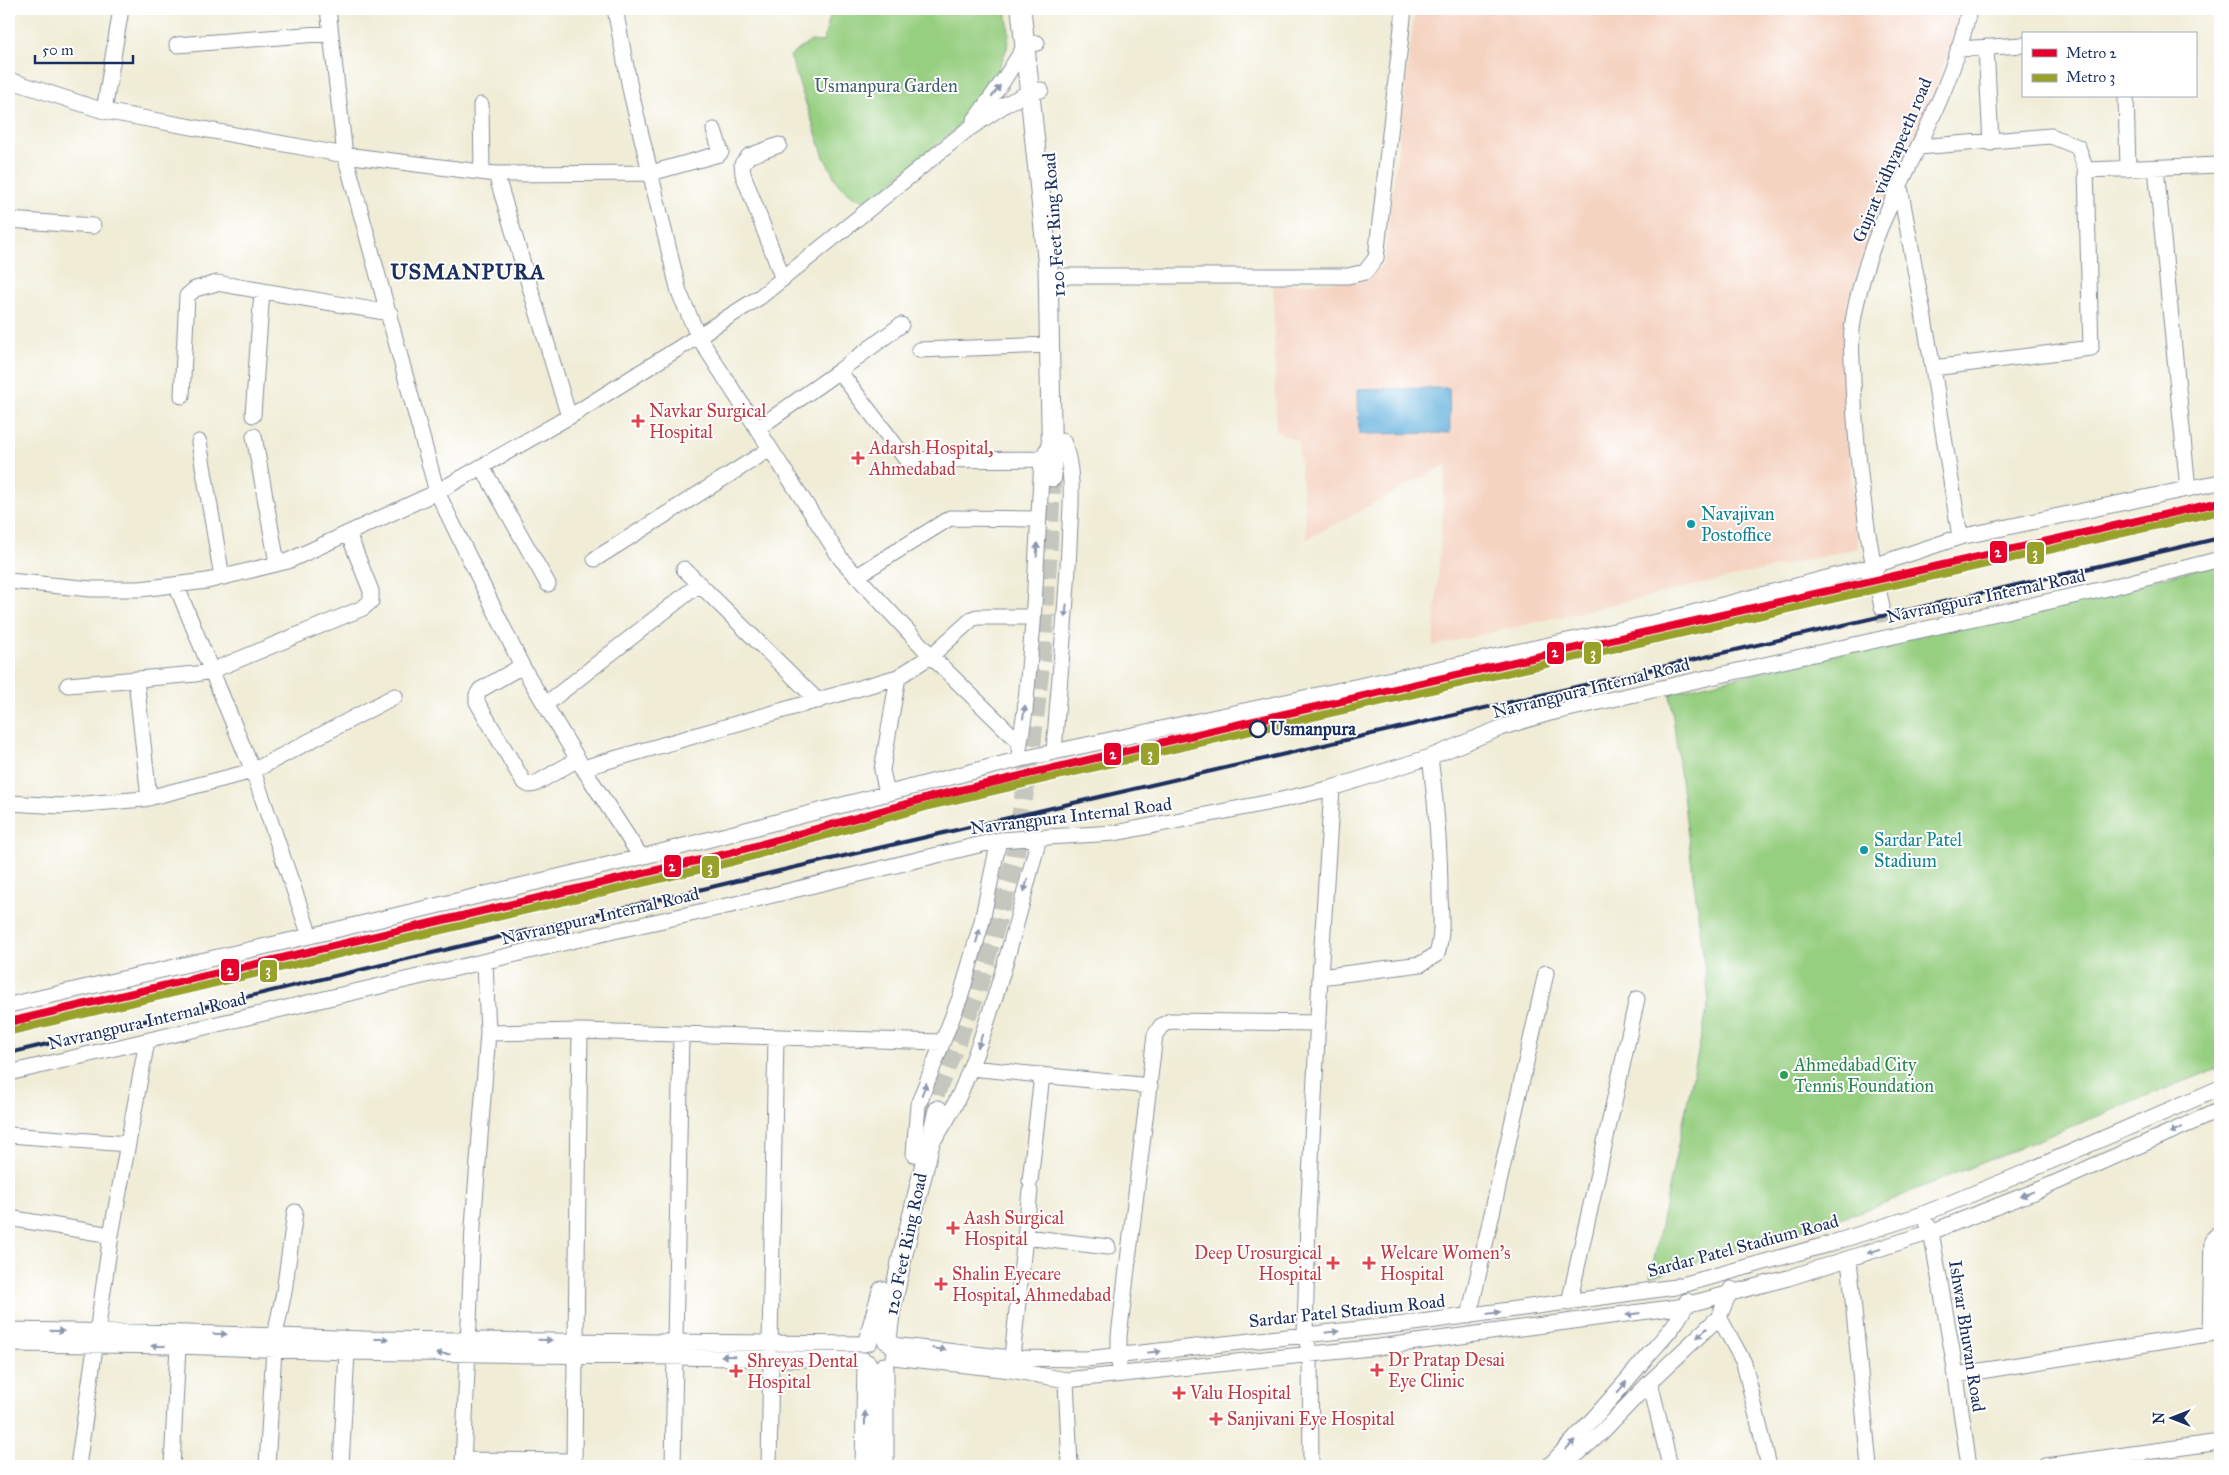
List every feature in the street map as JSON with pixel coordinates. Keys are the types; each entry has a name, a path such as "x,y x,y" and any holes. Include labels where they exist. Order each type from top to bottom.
{"main road":[{"name":"120 Feet Ring Road","path":"1021,9 1031,44"},
{"name":"120 Feet Ring Road","path":"1033,9 1031,44 1036,91 1048,267 1050,345 1058,440"},
{"name":"120 Feet Ring Road","path":"1036,91 1051,170 1059,276 1058,440"},
{"path":"1057,477 1058,440"},
{"name":"120 Feet Ring Road","path":"884,1466 877,1352 877,1313 931,1115"},
{"name":"120 Feet Ring Road","path":"865,1466 877,1352"}],"street":[{"path":"104,111 120,9"},
{"path":"328,9 345,155 438,492 522,666 581,764 642,857"},
{"path":"615,9 631,92 679,292 698,336 840,559 931,656 1020,742"},
{"path":"1059,276 1348,276 1365,272 1376,258 1404,9"},
{"name":"Gujrat vidhyapeeth road","path":"1885,622 1873,566 1854,416 1852,332 1856,303 1882,222 1919,147 1958,49 1969,9"},
{"path":"176,44 330,33"},
{"path":"967,130 1031,44"},
{"path":"1958,49 2022,45"},
{"path":"1986,47 1991,143"},
{"path":"9,80 104,111 345,155 489,173 650,173 719,154 721,152 714,130"},
{"path":"9,581 92,589 140,589 222,578 288,561 438,492 568,417 760,297 967,130 1006,104 1036,91"},
{"path":"2126,98 2128,169"},
{"path":"481,105 489,173 568,417"},
{"path":"1919,147 1991,143 2051,136 2078,147 2086,170 2092,348 1933,368"},
{"path":"779,145 749,156 742,164 743,174 782,279"},
{"path":"2086,170 2220,166"},
{"path":"2156,168 2188,489"},
{"path":"1900,188 1933,368 1960,538"},
{"path":"9,220 93,226"},
{"path":"182,396 186,350 187,296 195,289 217,283 390,313"},
{"path":"253,415 262,291"},
{"path":"757,428 901,325"},
{"path":"919,350 1050,345"},
{"path":"839,371 905,458 914,460 1042,459"},
{"path":"254,436 277,563"},
{"path":"1017,760 1025,711 1033,617 1042,459 1058,440 1069,458 1072,484 1067,606 1054,752"},
{"path":"199,442 222,578"},
{"path":"595,559 770,448"},
{"path":"482,467 548,584"},
{"path":"9,1005 642,857 1017,760 1666,620 1873,566 1960,538 2220,482"},
{"path":"857,576 950,518 1039,519"},
{"path":"68,685 196,674 211,671 364,608 371,601 371,591 348,533"},
{"name":"Navrangpura Internal Road","path":"9,1073 740,904 999,840 1115,833 1332,788 1430,757 1503,727 1546,714 1885,622 2104,589 2220,559"},
{"path":"684,570 818,701"},
{"path":"546,704 698,584"},
{"path":"176,585 253,770 310,936"},
{"path":"522,666 480,690 477,695 477,702 523,781 535,784 581,764 818,701 898,677 931,656 972,619 977,617 1033,617"},
{"path":"888,794 882,770 898,677"},
{"path":"136,679 150,798"},
{"path":"9,803 61,806 103,804 150,798 253,770 395,696"},
{"path":"1320,977 1421,964 1437,954 1441,941 1440,866 1438,818 1430,757"},
{"path":"1311,1466 1310,1354 1305,1335 1308,1219 1332,788"},
{"path":"921,1151 947,1122 971,1068 998,992 1039,838"},
{"path":"921,1151 918,1105 961,995 977,939 999,840"},
{"path":"485,962 488,1033 473,1226 463,1463 574,1464 580,1031"},
{"path":"1469,1316 1546,972"},
{"path":"1569,1303 1637,999"},
{"path":"1120,1373 1118,1356 1119,1336 1155,1035 1161,1026 1170,1021 1318,1023"},
{"path":"488,1033 580,1031 942,1042"},
{"path":"672,1466 682,1035"},
{"path":"769,1466 776,1037"},
{"path":"78,1466 111,1235 147,1041"},
{"path":"971,1068 1150,1086"},
{"path":"1011,1364 1042,1075"},
{"name":"Sardar Patel Stadium Road","path":"468,1346 877,1352 1011,1364 1118,1356 1569,1303 1691,1283 1923,1214 2220,1088"},
{"name":"Sardar Patel Stadium Road","path":"1011,1364 1066,1380 1515,1330 1685,1306 1848,1260 1930,1232 2041,1189 2220,1110"},
{"path":"9,1135 128,1144"},
{"path":"268,1466 274,1342 284,1292 295,1212"},
{"name":"Ishwar Bhuvan Road","path":"1923,1214 1930,1232 1956,1375 1969,1466"},
{"path":"9,1218 111,1235"},
{"path":"1956,1375 2215,1333 2212,1240 2220,1232"},
{"path":"1026,1237 1108,1247"},
{"path":"1848,1260 1869,1466"},
{"path":"1564,1466 1599,1435 1650,1382 1719,1317 1731,1294 1733,1272"},
{"path":"1550,1466 1590,1424 1677,1320 1685,1306 1691,1283"},
{"path":"1657,1310 1662,1320 1662,1339"},
{"path":"1719,1317 1744,1363 1769,1466"},
{"path":"9,1330 178,1346 364,1339 468,1346"},
{"path":"9,1344 97,1338 274,1342 347,1352 468,1346"},
{"path":"172,1466 178,1346"},
{"path":"341,1466 347,1352"},
{"path":"1066,1380 1070,1466"},
{"path":"1650,1382 1670,1466"},
{"path":"2045,1466 2220,1442"}],"shaded area":[{"path":"1415,9 1960,9 1951,44 1915,145 1877,215 1847,302 1845,332 1846,415 1858,548 1433,646 1446,465 1307,539 1298,441 1276,432 1273,285 1364,280 1384,263"}],"green space":[{"name":"Usmanpura Garden","path":"832,9 1006,9 1009,33 1007,48 996,76 962,124 868,202 854,197 838,184 824,157 790,56 811,41 823,42"},
{"path":"2220,564 2220,1067 1914,1190 1887,1203 1650,1277 1709,1001 1670,693"}],"water":[{"path":"1449,388 1450,433 1359,434 1358,389"}],"tunnel":[{"path":"925,1120 977,991 1014,862 1032,742 1043,643 1052,477"},
{"path":"1882,607 1885,622"}],"railway":[{"path":"9,1053 779,871 2220,538"}],"metro line":[{"name":"2","path":"9,1022 730,853 931,797 1236,725 2220,502"},
{"name":"3","path":"11,1031 732,862 933,805 2220,511"}],"place":[{"name":"Navkar Surgical Hospital","path":"638,421"},
{"name":"Adarsh Hospital, Ahmedabad","path":"858,458"},
{"name":"Navajivan Postoffice","path":"1691,524"},
{"name":"Usmanpura","path":"1258,729"},
{"name":"Sardar Patel Stadium","path":"1864,850"},
{"name":"Ahmedabad City Tennis Foundation","path":"1784,1075"},
{"name":"Aash Surgical Hospital","path":"953,1228"},
{"name":"Deep Urosurgical Hospital","path":"1333,1263"},
{"name":"Welcare Women's Hospital","path":"1369,1263"},
{"name":"Shalin Eyecare Hospital, Ahmedabad","path":"941,1284"},
{"name":"Dr Pratap Desai Eye Clinic","path":"1377,1370"},
{"name":"Shreyas Dental Hospital","path":"736,1371"},
{"name":"Valu Hospital","path":"1179,1393"},
{"name":"Sanjivani Eye Hospital","path":"1216,1419"}],"district":[{"name":"USMANPURA","path":"468,271"}]}
